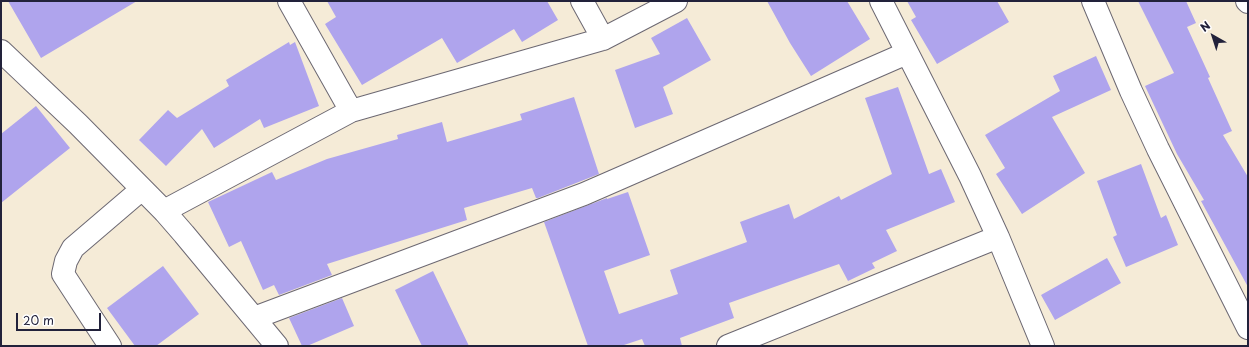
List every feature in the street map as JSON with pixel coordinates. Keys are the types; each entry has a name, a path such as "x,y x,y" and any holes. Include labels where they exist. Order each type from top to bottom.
{"street":[{"path":"289,1 351,111"},
{"path":"582,1 604,39"},
{"path":"164,211 351,111 604,39 676,1"},
{"path":"881,1 970,176 998,237 1042,346"},
{"path":"1092,1 1158,149 1248,328"},
{"path":"1,51 78,124 164,211 277,346"},
{"path":"254,318 584,194 907,52"},
{"path":"110,346 63,274 66,261 73,248 142,189"},
{"path":"728,346 998,237"}],"building":[{"path":"8,1 137,1 41,58"},
{"path":"327,1 547,1 558,20 522,42 514,29 457,63 442,38 362,85 325,24 336,17"},
{"path":"767,1 847,1 870,39 811,76 790,43"},
{"path":"907,1 997,1 1009,22 937,64 911,20 916,17"},
{"path":"1138,1 1186,1 1196,23 1187,27 1210,77 1208,78 1232,131 1223,135 1248,177 1248,287 1201,201 1204,200 1177,154 1145,86 1174,73"},
{"path":"687,18 711,60 663,87 673,114 635,128 615,70 660,54 651,38"},
{"path":"289,42 290,45 295,42 319,106 264,128 260,119 214,148 202,129 166,166 139,140 168,110 177,118 229,86 226,80"},
{"path":"1096,56 1111,90 1052,117 1085,173 1022,214 996,174 1005,168 985,135 1060,91 1053,76"},
{"path":"898,87 929,174 941,169 955,202 886,230 897,251 872,263 875,268 848,281 839,264 729,303 734,318 680,338 682,346 645,346 642,339 621,346 588,346 544,222 607,198 628,192 650,255 604,271 619,314 678,294 670,270 747,242 740,222 789,204 794,219 839,196 841,200 892,174 865,98"},
{"path":"574,97 599,174 538,198 536,198 532,188 464,208 467,220 327,264 332,275 279,295 274,285 263,290 241,241 229,247 208,202 272,172 276,180 327,159 398,139 397,135 442,122 447,142 522,120 520,114"},
{"path":"36,106 70,148 1,203 1,134"},
{"path":"1141,164 1161,218 1166,215 1178,245 1126,267 1113,237 1117,235 1097,181"},
{"path":"1107,258 1121,283 1055,320 1041,295"},
{"path":"163,266 199,314 156,346 135,346 107,308"},
{"path":"433,271 469,346 422,346 395,290"},
{"path":"342,298 354,326 307,346 302,346 289,318"}]}
